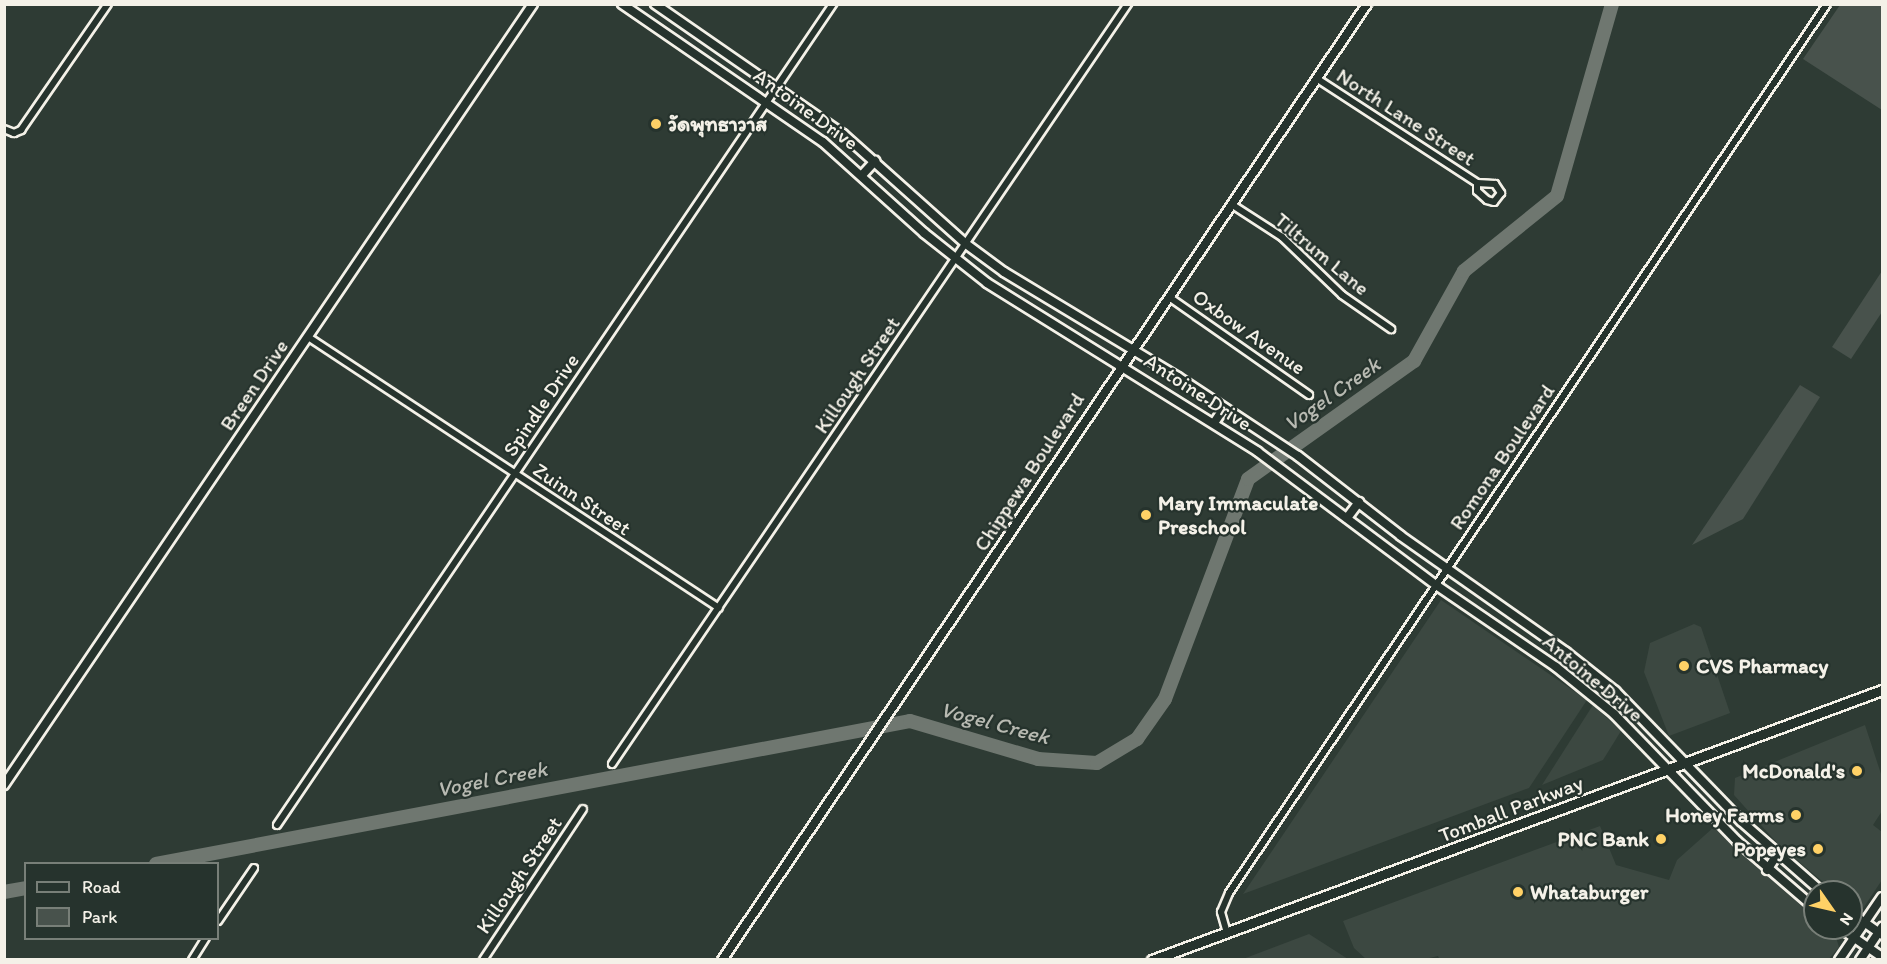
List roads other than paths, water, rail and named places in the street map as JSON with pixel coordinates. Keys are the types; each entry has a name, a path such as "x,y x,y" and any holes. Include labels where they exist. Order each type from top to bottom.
{"main road":[{"name":"Breen Drive","path":"4,785 533,4"},
{"name":"Antoine Drive","path":"622,4 767,101 863,174 955,260 1038,316 1123,364 1258,452 1436,585 1556,667 1614,714 1767,870 1803,898"},
{"name":"Antoine Drive","path":"655,4 778,86 875,161 966,244 1037,294 1273,439 1446,569 1566,652 1615,691 1777,855 1807,880"},
{"name":"Chippewa Boulevard","path":"722,960 1133,351 1362,6"},
{"path":"665,32 675,18"},
{"path":"863,174 875,161"},
{"path":"1214,423 1224,408"},
{"path":"1347,518 1359,502"},
{"path":"1556,667 1566,652"},
{"name":"Tomball Parkway","path":"1152,960 1882,690"},
{"path":"1767,870 1777,855"},
{"path":"1863,926 1882,897"},
{"path":"1860,960 1881,932 1865,923"},
{"path":"1839,960 1853,940"},
{"path":"1857,940 1882,957"}],"street":[{"path":"4,129 14,133 29,121 108,4"},
{"name":"Spindle Drive","path":"277,825 833,4"},
{"name":"Killough Street","path":"612,764 1128,4"},
{"name":"Romona Boulevard","path":"1227,933 1221,912 1229,893 1827,4"},
{"name":"North Lane Street","path":"1316,78 1477,183"},
{"name":"Tiltrum Lane","path":"1231,204 1282,237 1342,295 1391,329"},
{"name":"Oxbow Avenue","path":"1169,297 1309,395"},
{"name":"Zuinn Street","path":"308,337 719,608"},
{"name":"Killough Street","path":"483,960 583,809"},
{"path":"219,920 254,868"},
{"path":"192,960 205,940"}],"waterway":[{"name":"Vogel Creek","path":"167,862 910,721 1038,759 1097,763 1137,739 1165,699 1248,479 1414,361 1464,271 1557,196 1612,4"},
{"name":"Vogel Creek","path":"4,892 24,888"}],"place":[{"name":"วัดพุทธาวาส","path":"656,124"},
{"name":"Mary Immaculate Preschool","path":"1146,515"},
{"name":"CVS Pharmacy","path":"1684,666"},
{"name":"McDonald's","path":"1857,771"},
{"name":"Honey Farms","path":"1796,815"},
{"name":"PNC Bank","path":"1661,839"},
{"name":"Popeyes","path":"1818,849"},
{"name":"Whataburger","path":"1518,892"}]}
